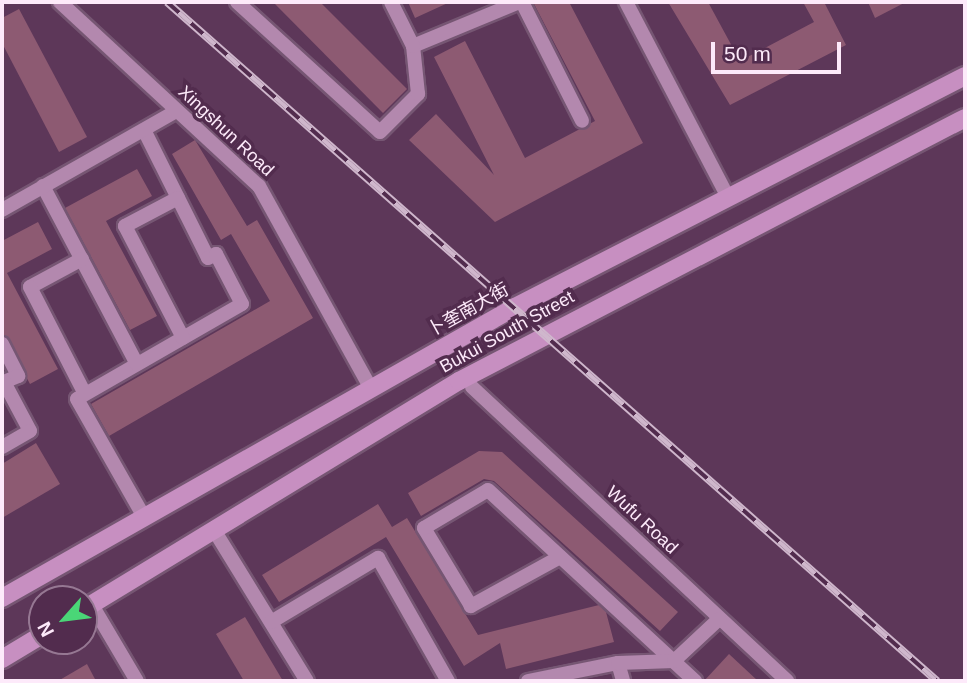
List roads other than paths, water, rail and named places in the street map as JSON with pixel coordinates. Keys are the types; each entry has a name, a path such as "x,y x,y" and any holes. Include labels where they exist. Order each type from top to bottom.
{"main road":[{"name":"卜奎南大街","path":"2,598 371,389 727,195 965,76"},
{"name":"Bukui South Street","path":"98,601 546,333 965,118"},
{"path":"2,659 28,643"}],"street":[{"name":"Xingshun Road","path":"60,2 259,186 371,389"},
{"path":"237,2 380,132 418,94 412,46 391,2"},
{"path":"412,46 520,2 582,121"},
{"path":"626,2 727,195"},
{"path":"2,209 176,111"},
{"path":"144,130 208,258 216,254 242,304 77,399 144,517"},
{"path":"44,186 137,364"},
{"path":"178,198 125,226 183,338"},
{"path":"82,260 30,287 85,394"},
{"path":"2,345 18,376 4,382 30,431 2,447"},
{"name":"Wufu Road","path":"472,387 787,681"},
{"path":"560,557 471,606 424,527 488,490 695,681"},
{"path":"214,530 307,681"},
{"path":"271,622 378,558 448,681"},
{"path":"528,681 562,678 618,663 674,661 719,619"},
{"path":"98,622 137,681"},
{"path":"618,663 623,681"}],"railway":[{"path":"167,2 937,681"}]}
